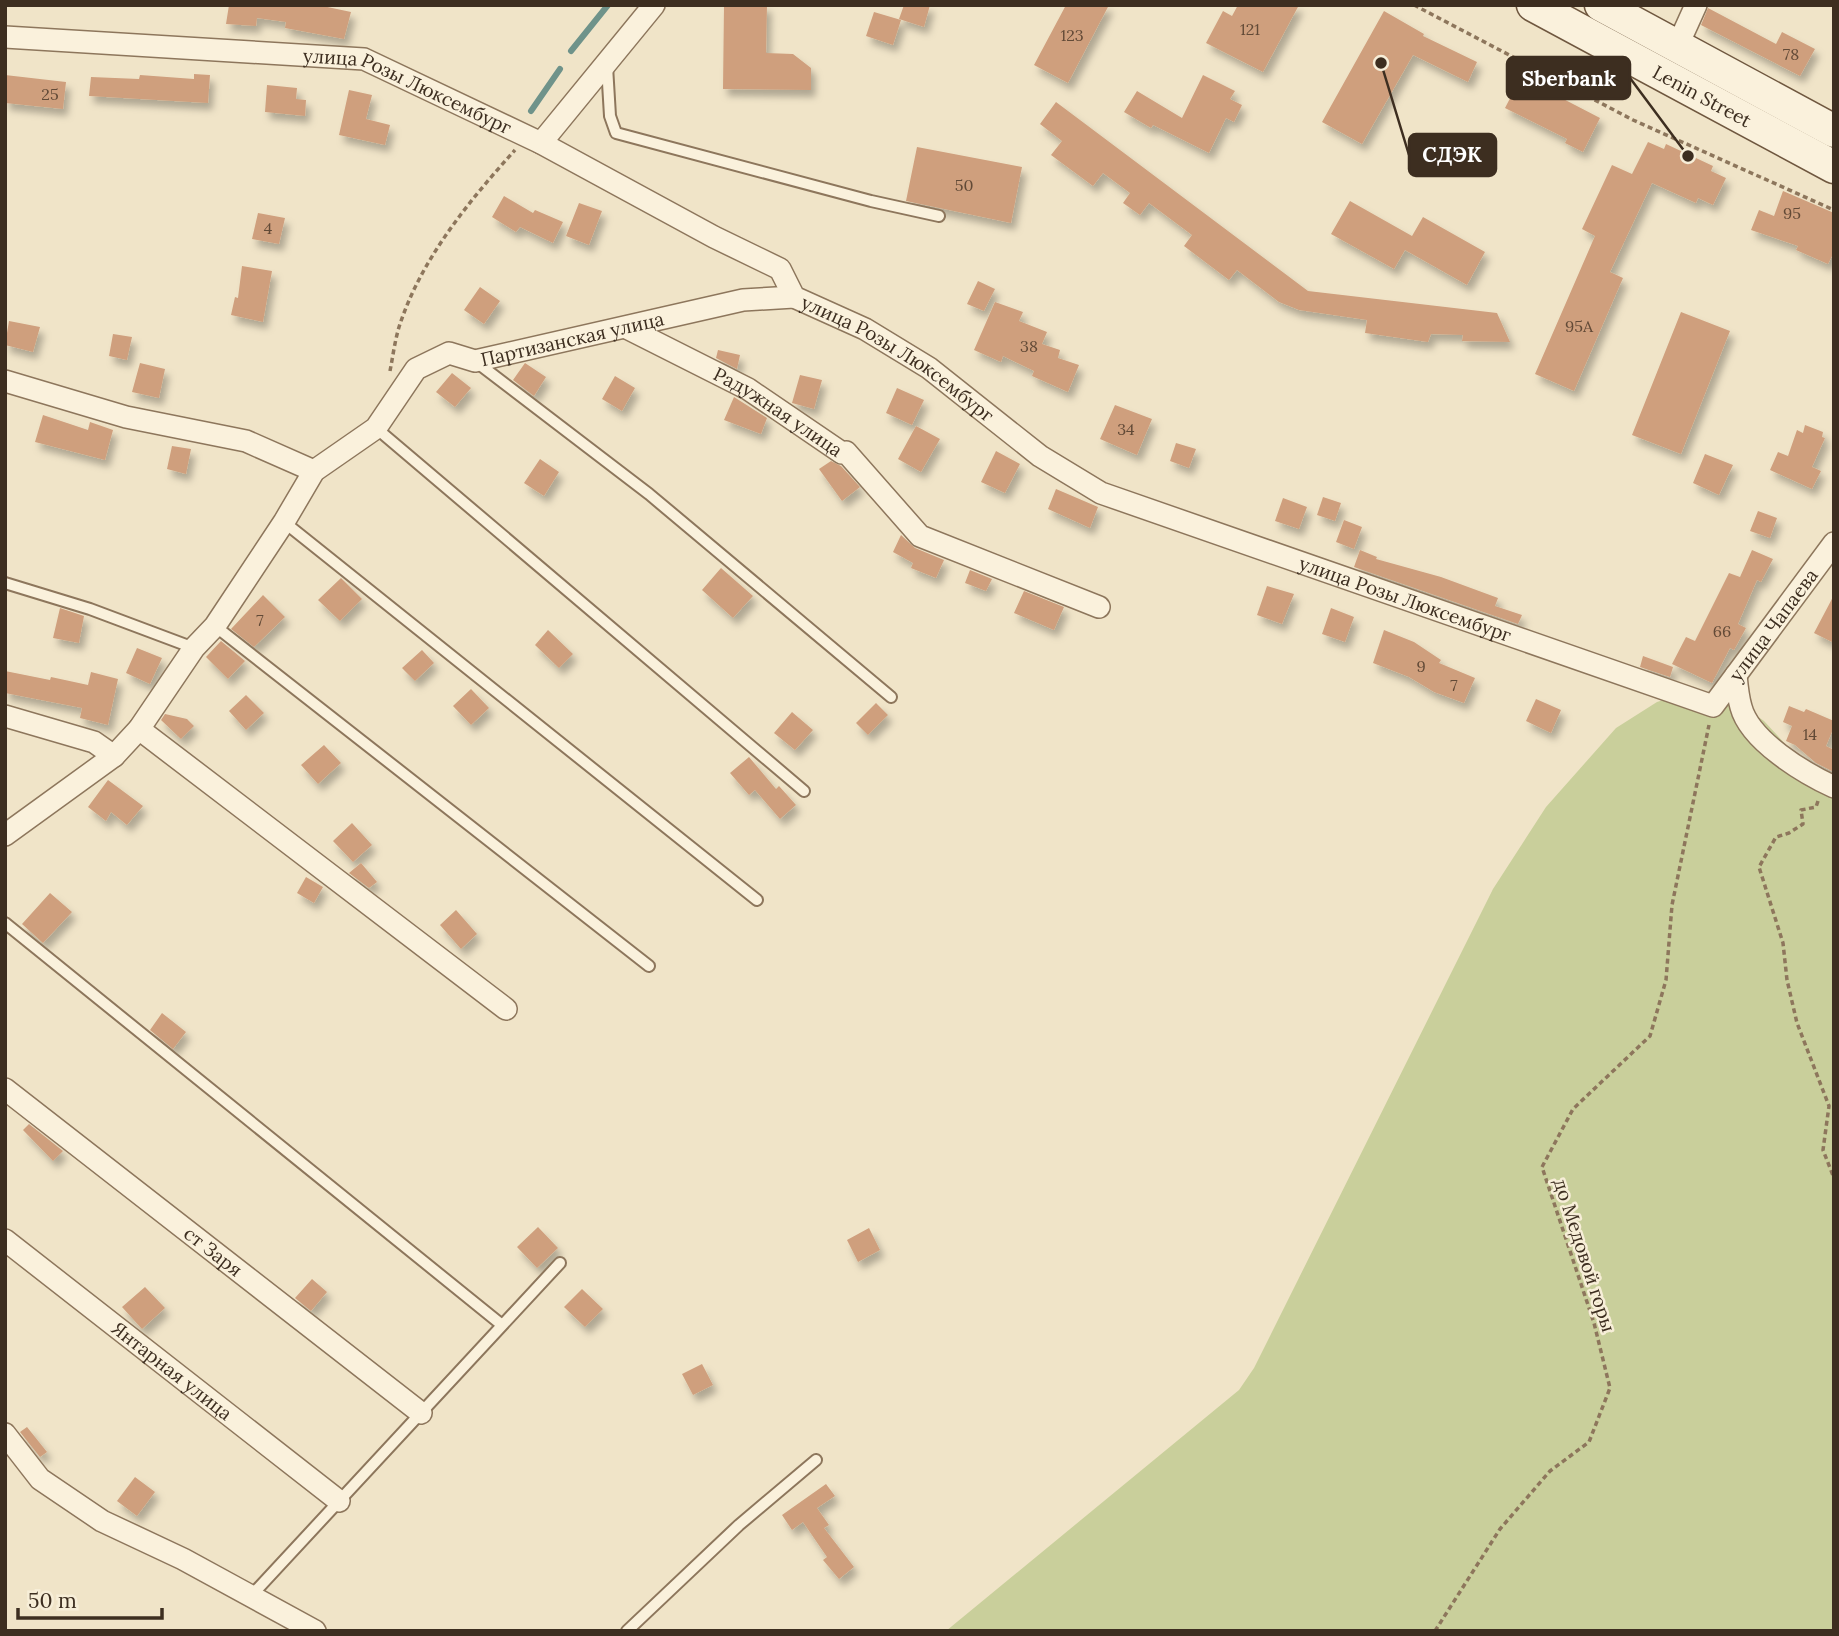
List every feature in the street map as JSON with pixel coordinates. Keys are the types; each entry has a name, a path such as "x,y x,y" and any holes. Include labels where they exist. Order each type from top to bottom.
{"main road":[{"name":"Lenin Street","path":"1533,5 1834,167"},
{"name":"Lenin Street","path":"1601,5 1834,131"}],"street":[{"path":"534,140 606,63 654,5"},
{"path":"1677,47 1696,5"},
{"name":"улица Розы Люксембург","path":"5,37 364,59 534,140 780,270 794,298 865,329 929,368 1040,456 1101,493 1713,706"},
{"name":"Партизанская улица","path":"5,835 114,756 139,729 194,649 215,626 284,522 314,471 376,428 416,369 449,353 475,361 743,300 794,298"},
{"name":"Радужная улица","path":"627,328 748,389 842,453 846,452 920,536 1098,607"},
{"path":"5,381 126,417 246,441 314,471"},
{"name":"улица Чапаева","path":"1713,706 1834,543"},
{"path":"1735,675 1741,709 1761,738 1805,773 1834,787"},
{"path":"5,716 94,742 114,756"},
{"path":"139,729 506,1009"},
{"name":"ст Заря","path":"5,1089 421,1413"},
{"name":"Янтарная улица","path":"5,1240 339,1501"},
{"path":"5,1434 40,1479 102,1521 183,1559 315,1631"}],"lane":[{"path":"606,63 610,116 616,133 871,201 939,216"},
{"path":"475,361 649,494 891,697"},
{"path":"376,428 804,791"},
{"path":"284,522 757,900"},
{"path":"5,583 90,609 194,649"},
{"path":"215,626 649,966"},
{"path":"5,923 502,1325"},
{"path":"251,1596 560,1263"},
{"path":"627,1631 739,1525 816,1460"}],"path":[{"path":"1414,5 1633,120 1834,210"},
{"path":"388,380 399,326 434,254 466,208 534,140"},
{"name":"до Медовой горы","path":"1435,1631 1500,1529 1550,1471 1589,1442 1610,1388 1594,1323 1542,1167 1573,1109 1650,1036 1666,980 1672,905 1713,706"},
{"path":"1805,773 1822,794 1816,807 1801,810 1803,824 1790,833 1776,837 1759,867 1783,943 1787,980 1797,1023 1829,1107 1823,1150 1834,1178"}],"green space":[{"path":"1681,694 1732,698 1764,721 1834,797 1834,1631 946,1631 1239,1390 1254,1368 1493,889 1546,807 1616,728 1657,702"}],"building":[{"path":"229,5 318,5 351,12 344,39 285,28 286,22 257,18 256,26 226,24"},
{"path":"724,5 767,5 766,53 793,54 811,68 811,90 723,89"},
{"path":"904,5 930,5 924,27 899,19"},
{"path":"1066,5 1109,5 1068,83 1034,65"},
{"path":"1238,5 1299,5 1263,72 1206,43 1223,11 1232,16"},
{"path":"1708,8 1776,44 1782,32 1815,49 1800,76 1701,25"},
{"path":"1384,11 1424,34 1423,36 1477,62 1468,82 1413,55 1362,144 1322,122"},
{"path":"874,12 901,20 893,45 866,36"},
{"path":"194,74 210,75 208,103 89,96 91,77 139,79 140,75 194,79"},
{"path":"5,75 66,82 63,109 5,103"},
{"path":"1203,75 1235,91 1230,99 1242,105 1234,122 1226,118 1209,153 1153,125 1151,128 1124,112 1137,91 1182,118"},
{"path":"1521,77 1600,118 1583,152 1565,143 1567,139 1505,108"},
{"path":"267,85 297,88 296,99 306,100 305,116 265,112"},
{"path":"349,90 372,95 366,119 390,125 385,145 339,135"},
{"path":"1056,102 1308,291 1497,313 1510,342 1462,341 1463,335 1431,334 1428,342 1365,333 1367,320 1299,310 1279,302 1237,270 1229,280 1184,246 1192,235 1149,203 1140,215 1123,203 1130,193 1103,173 1093,186 1051,155 1062,141 1040,124"},
{"path":"1648,142 1664,149 1666,144 1713,166 1711,171 1726,178 1713,205 1698,198 1696,203 1652,183 1610,272 1623,278 1574,391 1535,374 1595,236 1582,229 1612,165 1632,174"},
{"path":"917,147 1022,167 1011,223 906,201"},
{"path":"1783,191 1834,213 1834,252 1828,264 1796,250 1798,246 1751,230 1759,210 1774,216"},
{"path":"504,196 533,213 535,210 563,222 553,243 520,227 516,232 492,217"},
{"path":"1350,201 1412,236 1423,217 1485,252 1467,285 1405,250 1394,269 1331,234"},
{"path":"579,203 602,211 589,245 566,236"},
{"path":"258,213 285,218 279,244 252,239"},
{"path":"242,266 272,271 263,322 231,315 235,297 238,298"},
{"path":"978,281 995,289 984,311 967,304"},
{"path":"480,287 500,301 484,324 464,310"},
{"path":"995,302 1023,312 1019,321 1047,332 1042,344 1060,350 1058,358 1079,365 1068,392 1032,376 1034,371 1003,356 1001,362 974,350"},
{"path":"1681,312 1730,331 1681,454 1632,435"},
{"path":"9,321 40,327 33,352 5,345"},
{"path":"113,334 132,337 127,360 109,356"},
{"path":"718,350 740,355 737,369 716,358"},
{"path":"140,363 165,369 159,398 132,392"},
{"path":"525,363 546,377 534,396 513,380"},
{"path":"452,373 471,388 455,407 436,392"},
{"path":"800,375 822,380 814,409 792,403"},
{"path":"615,376 635,388 622,411 602,399"},
{"path":"897,388 924,400 912,425 886,413"},
{"path":"734,397 767,418 761,434 724,420"},
{"path":"1115,405 1152,419 1137,455 1100,439"},
{"path":"43,415 88,430 90,422 113,430 105,460 35,442"},
{"path":"1805,425 1823,432 1822,437 1825,438 1812,467 1821,471 1812,489 1770,470 1778,452 1788,456 1797,430 1803,433"},
{"path":"916,426 940,439 921,472 898,459"},
{"path":"1176,443 1196,449 1189,468 1170,461"},
{"path":"172,446 191,449 186,474 167,469"},
{"path":"996,451 1020,464 1005,493 981,482"},
{"path":"1705,454 1733,465 1719,495 1693,483"},
{"path":"540,459 559,472 544,496 524,483"},
{"path":"831,461 841,466 860,487 842,501 819,469"},
{"path":"1056,489 1098,507 1090,528 1048,509"},
{"path":"1323,497 1341,503 1335,521 1317,515"},
{"path":"1283,498 1307,507 1299,529 1275,521"},
{"path":"1758,511 1777,518 1770,538 1750,531"},
{"path":"1344,520 1362,527 1354,549 1336,542"},
{"path":"901,535 915,548 944,560 936,578 911,568 913,563 893,552"},
{"path":"1360,550 1377,557 1376,559 1441,577 1498,598 1495,606 1522,615 1518,624 1354,567"},
{"path":"1752,550 1773,559 1761,582 1757,580 1738,624 1746,628 1734,650 1730,648 1712,683 1672,664 1686,637 1695,641 1729,573 1740,577"},
{"path":"721,568 753,596 733,618 702,590"},
{"path":"970,570 992,579 986,591 965,583"},
{"path":"341,578 362,599 340,621 318,600"},
{"path":"1267,586 1294,594 1282,624 1257,615"},
{"path":"1024,591 1064,607 1054,630 1014,613"},
{"path":"263,595 285,617 254,647 231,629"},
{"path":"1834,595 1834,643 1814,633"},
{"path":"60,608 84,616 79,643 53,638"},
{"path":"1331,608 1354,617 1345,642 1322,634"},
{"path":"548,630 573,654 559,668 535,645"},
{"path":"1384,630 1414,642 1441,660 1439,663 1475,678 1464,703 1373,663"},
{"path":"221,641 245,661 228,679 206,657"},
{"path":"137,648 162,658 150,684 126,673"},
{"path":"422,650 434,663 415,681 402,668"},
{"path":"1643,656 1673,667 1670,677 1640,667"},
{"path":"5,671 88,685 91,672 118,679 108,725 80,718 82,708 5,693"},
{"path":"471,689 489,708 471,725 453,706"},
{"path":"246,695 264,713 246,730 229,711"},
{"path":"1536,699 1561,710 1551,733 1526,721"},
{"path":"876,703 888,715 868,735 856,723"},
{"path":"1789,706 1804,712 1806,709 1834,721 1826,746 1834,750 1834,772 1816,763 1786,741 1792,726 1783,722"},
{"path":"792,712 813,730 795,750 774,733"},
{"path":"165,714 187,719 194,726 181,739 161,720"},
{"path":"324,745 341,763 318,784 301,765"},
{"path":"749,757 776,789 779,786 796,805 780,819 755,790 749,795 730,773"},
{"path":"108,780 143,806 127,825 111,812 106,821 88,807"},
{"path":"352,823 372,845 353,862 333,841"},
{"path":"361,863 377,882 369,888 349,873"},
{"path":"306,877 323,887 314,903 297,893"},
{"path":"50,893 72,912 43,943 22,924"},
{"path":"456,910 477,934 461,949 440,925"},
{"path":"162,1013 186,1032 173,1049 150,1030"},
{"path":"29,1124 63,1151 53,1161 23,1130"},
{"path":"538,1227 558,1248 537,1268 517,1247"},
{"path":"869,1228 880,1250 858,1262 847,1240"},
{"path":"312,1279 327,1292 311,1311 295,1298"},
{"path":"145,1287 165,1308 142,1329 122,1307"},
{"path":"582,1289 603,1309 585,1327 564,1307"},
{"path":"702,1364 713,1385 693,1395 682,1374"},
{"path":"27,1427 47,1452 40,1457 20,1432"},
{"path":"135,1477 155,1492 137,1516 117,1501"},
{"path":"826,1484 835,1496 817,1508 829,1525 824,1528 854,1567 839,1579 823,1560 827,1557 803,1522 792,1530 782,1515"}],"waterway":[{"path":"571,51 608,5"},
{"path":"531,111 560,69"}],"place":[{"name":"СДЭК","path":"1381,63"},
{"name":"Sberbank","path":"1688,156"}]}
